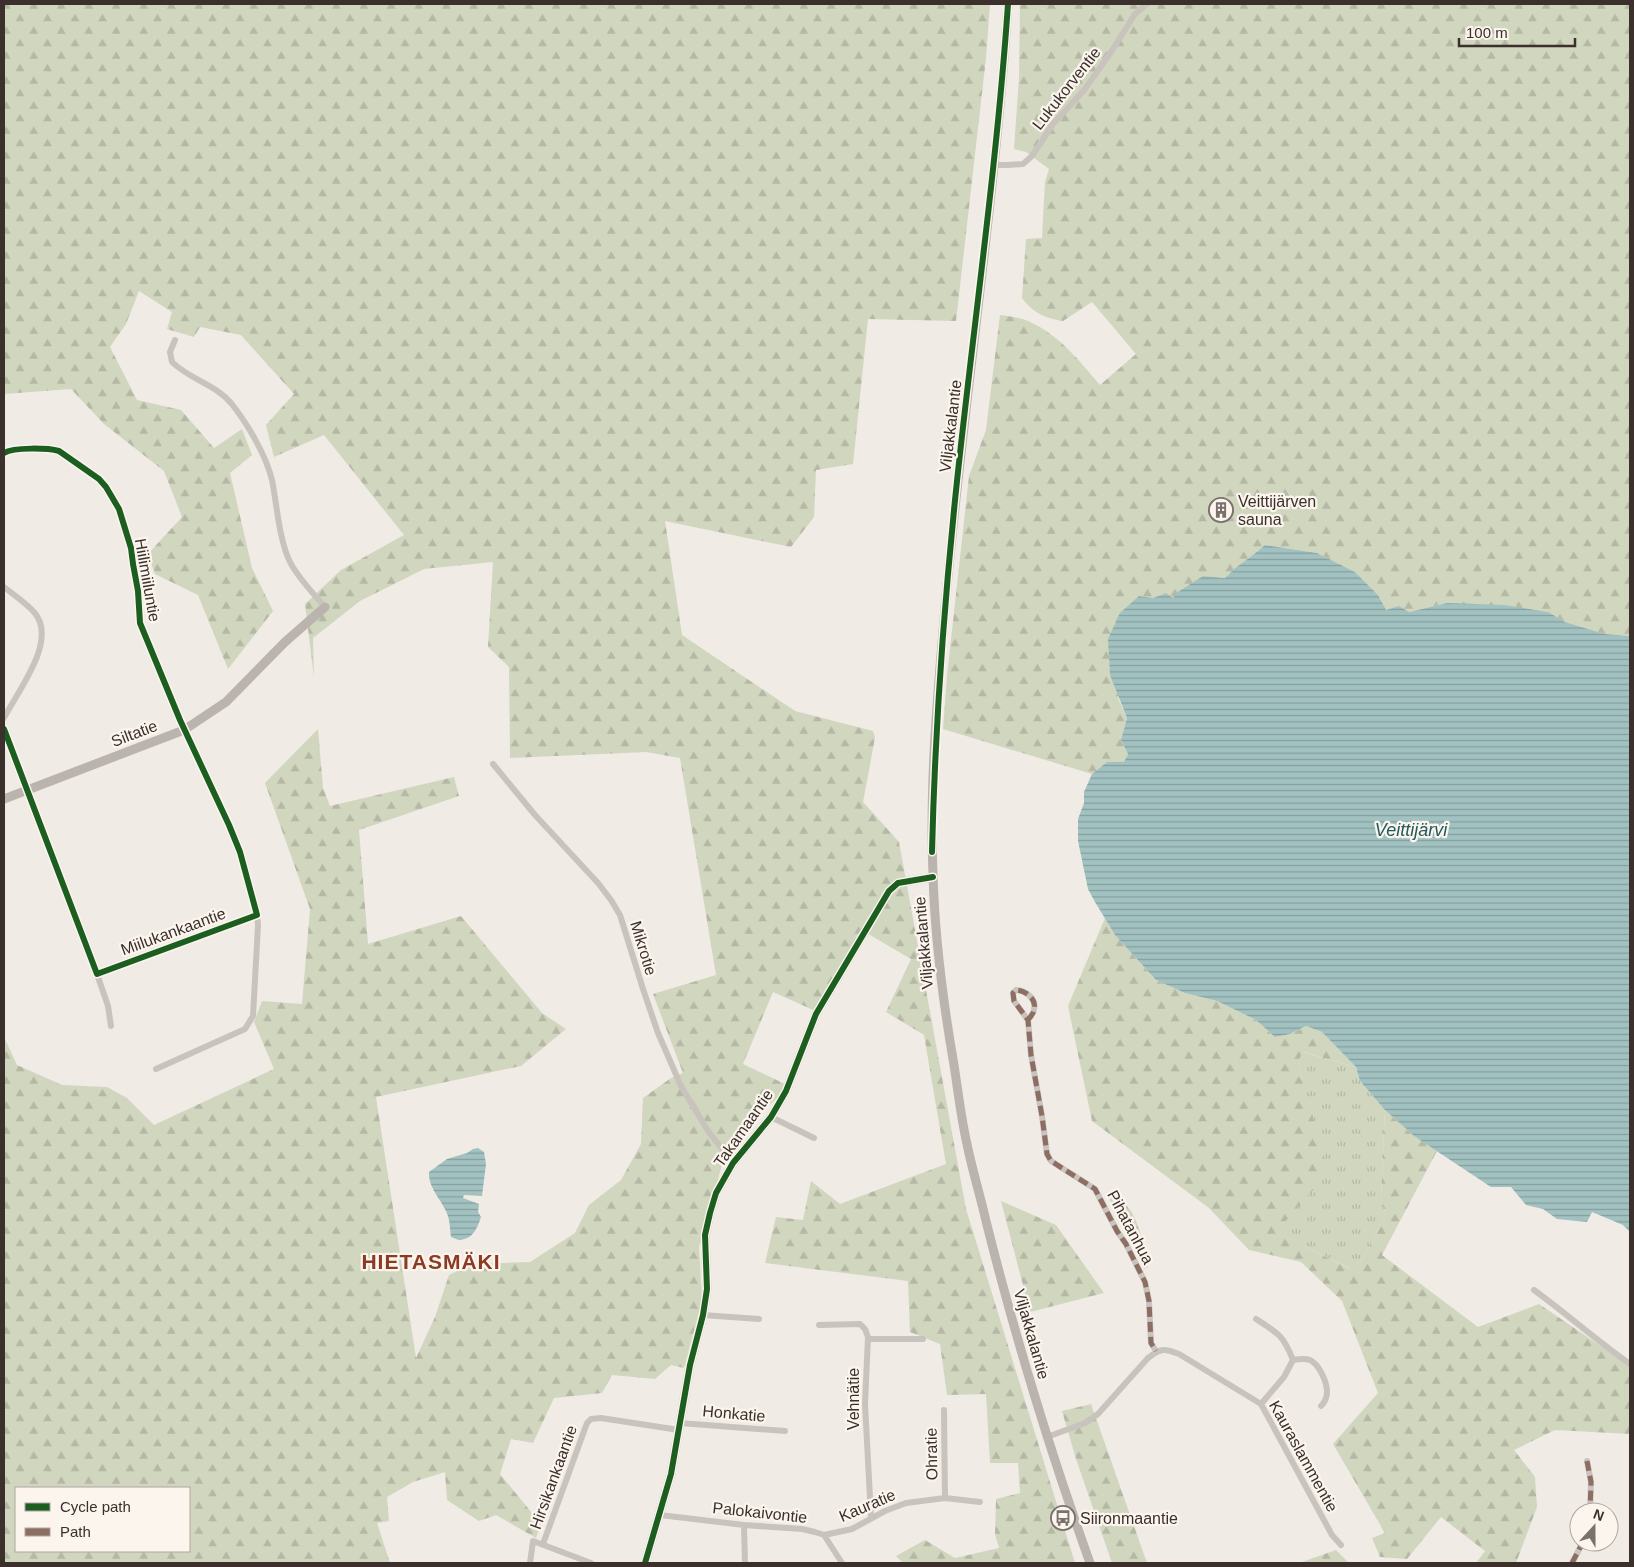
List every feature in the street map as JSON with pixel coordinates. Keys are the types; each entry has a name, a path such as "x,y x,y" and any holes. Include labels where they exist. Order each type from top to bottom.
{"street":[{"name":"Viljakkalantie","path":"1008,4 994,165 957,480 940,663 934,766 932,877 936,948 966,1142 1002,1285 1047,1437 1090,1563"},
{"name":"Lukukorventie","path":"994,165 1023,164 1032,156 1053,124 1085,89 1135,14 1147,4"},
{"path":"175,340 170,352 172,362 218,391 230,402 243,420 260,451 271,478 283,541 289,561 325,607"},
{"name":"Hiilimiiluntie","path":"4,453 13,450 52,449 59,451 99,479 111,494 119,509 130,548 138,591 140,623 184,730"},
{"path":"4,588 35,612 40,622 42,638 34,665 4,718"},
{"name":"Siltatie","path":"4,799 184,730 226,702 285,642 325,607"},
{"path":"4,729 97,974 108,1006 111,1026"},
{"path":"156,1069 245,1030 253,1016 257,915 240,852 184,730"},
{"name":"Mikrotie","path":"493,764 534,815 598,883 611,900 620,915 642,989 658,1033 682,1086 708,1131 733,1163"},
{"name":"Takamaantie","path":"645,1563 671,1474 690,1365 703,1315 706,1289 705,1235 716,1193 733,1163 772,1116 786,1091 816,1014 889,891 898,883 932,877"},
{"name":"Miilukankaantie","path":"97,974 257,915"},
{"name":"Pihatanhua","path":"1028,1020 1030,1055 1042,1116 1046,1154 1051,1161 1095,1189 1126,1244 1145,1282 1149,1300 1151,1343 1156,1351"},
{"path":"772,1116 814,1138"},
{"path":"1534,1290 1560,1308 1600,1343 1630,1364"},
{"path":"703,1315 759,1319"},
{"path":"1256,1320 1279,1334 1293,1360"},
{"path":"819,1325 860,1324 865,1329 868,1339 923,1339"},
{"name":"Vehnätie","path":"868,1339 865,1404 871,1517"},
{"name":"Kauraslammentie","path":"1156,1351 1166,1349 1179,1354 1261,1404 1332,1535 1341,1545"},
{"path":"1047,1437 1085,1423 1098,1414 1156,1351"},
{"path":"1293,1360 1308,1359 1315,1364 1324,1378 1328,1391 1326,1400 1321,1406"},
{"path":"1261,1404 1284,1377 1293,1360"},
{"name":"Ohratie","path":"944,1410 945,1498"},
{"name":"Hirsikankaantie","path":"530,1563 533,1541 543,1544 586,1424 592,1419 601,1418 680,1426"},
{"name":"Honkatie","path":"680,1426 785,1432"},
{"path":"1587,1461 1592,1502"},
{"name":"Kauratie","path":"824,1535 852,1529 863,1524 871,1517 906,1503 945,1498 980,1502"},
{"name":"Palokaivontie","path":"660,1514 744,1525 802,1529 824,1535 842,1563"},
{"path":"744,1525 745,1563"},
{"path":"543,1544 591,1563"}],"green space":[{"path":"4,4 990,4 986,58 956,321 868,319 853,464 816,470 814,517 791,547 665,521 682,635 795,711 873,731 875,738 863,802 899,842 966,1209 1075,1563 903,1563 896,1556 925,1540 955,1558 999,1548 995,1534 996,1499 1020,1493 1018,1463 990,1463 986,1394 947,1395 940,1344 910,1332 908,1281 765,1263 776,1217 803,1220 811,1181 840,1204 946,1164 924,1035 886,1012 911,959 865,932 820,1013 773,992 743,1064 789,1086 727,1147 699,1247 702,1300 684,1368 671,1365 655,1379 612,1375 602,1393 554,1398 533,1443 511,1439 500,1474 541,1524 536,1538 496,1515 479,1521 447,1500 445,1472 413,1482 387,1497 389,1521 377,1523 390,1563 4,1563 4,1037 17,1065 62,1085 107,1087 127,1098 154,1125 274,1069 254,1022 262,1001 302,1004 310,909 265,783 318,729 323,788 330,806 454,777 459,796 359,830 368,944 461,916 542,1013 566,1029 521,1066 376,1097 416,1358 435,1317 449,1275 472,1264 530,1262 575,1233 589,1205 621,1180 641,1144 643,1098 671,1078 683,1073 653,994 716,975 680,758 646,752 510,758 509,667 488,647 493,562 424,569 360,601 313,638 314,678 305,604 341,570 404,535 324,435 274,457 266,425 294,394 241,335 200,327 194,337 167,329 172,312 139,291 126,324 110,347 137,400 181,410 214,448 242,429 252,455 230,473 252,568 273,611 228,669 198,595 155,574 148,554 182,517 164,471 104,424 71,389 4,394"},
{"path":"1020,4 1630,4 1630,636 1605,634 1565,622 1547,612 1447,603 1409,612 1399,607 1386,610 1378,595 1355,572 1317,553 1265,545 1225,578 1203,576 1173,598 1166,593 1153,598 1139,596 1118,698 1127,718 1121,740 1128,754 1124,762 1107,762 1092,774 943,729 969,476 986,430 1000,315 1023,319 1035,324 1056,338 1100,385 1136,354 1092,302 1063,321 1051,319 1040,314 1022,298 1026,239 1042,238 1045,182 1049,169 1026,152 1014,149 1019,78"},
{"path":"1105,918 1115,935 1156,980 1185,993 1217,1001 1256,1020 1275,1037 1290,1034 1306,1026 1322,1032 1356,1067 1303,1052 1298,1061 1328,1173 1276,1232 1350,1269 1361,1261 1386,1215 1381,1199 1385,1110 1414,1136 1437,1151 1382,1255 1478,1327 1539,1304 1630,1366 1630,1434 1555,1430 1514,1450 1535,1477 1537,1507 1516,1563 1476,1563 1485,1551 1441,1517 1407,1559 1380,1557 1372,1538 1385,1533 1333,1444 1378,1393 1342,1301 1301,1262 1249,1250 1209,1208 1092,1121 1068,1006"},
{"path":"1302,1052 1356,1067 1360,1081 1385,1110 1381,1199 1386,1215 1361,1261 1351,1269 1275,1232 1327,1173 1298,1061"},
{"path":"1111,1197 1120,1200 1127,1206 1138,1225 1148,1267 1144,1269 1133,1237 1110,1200"},
{"path":"1001,1201 1056,1225 1104,1293 1030,1312"},
{"path":"1091,1404 1147,1563 1112,1563 1076,1459 1062,1411"},
{"path":"1336,1550 1349,1563 1299,1563"}],"water":[{"name":"Veittijärvi","path":"1265,545 1317,553 1355,572 1378,595 1386,610 1399,606 1409,612 1447,603 1504,605 1548,612 1565,622 1605,634 1630,636 1630,1232 1623,1225 1592,1212 1587,1222 1557,1219 1543,1209 1526,1205 1511,1187 1491,1187 1414,1136 1385,1110 1360,1081 1356,1067 1322,1032 1306,1026 1290,1034 1275,1037 1256,1020 1217,1001 1185,993 1156,980 1115,935 1088,889 1078,841 1078,819 1084,803 1084,792 1092,774 1107,762 1124,762 1128,754 1121,740 1127,718 1110,675 1108,639 1120,613 1139,596 1153,598 1166,593 1173,598 1178,592 1203,576 1225,578"},
{"path":"478,1148 484,1152 486,1164 482,1196 464,1195 463,1198 479,1204 478,1212 481,1217 471,1235 468,1238 459,1240 451,1237 446,1210 433,1189 429,1172 447,1159"}],"marked path":[{"path":"1028,1020 1033,1012 1034,1001 1023,991 1016,990 1013,993 1014,1001 1028,1020 1031,1055 1047,1154 1051,1161 1095,1189 1126,1244 1145,1282 1149,1301 1151,1343 1156,1351"},
{"path":"1587,1461 1591,1482 1590,1502"},
{"path":"1572,1563 1578,1552"}],"cycle path":[{"path":"932,852 938,713 948,573 992,183 1008,4"},
{"path":"4,453 31,449 59,451 99,479 119,509 131,548 138,591 140,623 180,720 240,852 257,915 97,974 4,729"},
{"path":"645,1563 671,1474 690,1365 703,1315 707,1289 705,1235 716,1193 733,1163 771,1117 786,1091 816,1014 889,891 898,883 933,877"}],"place":[{"name":"Veittijärven sauna","path":"1221,510"},
{"name":"Siironmaantie","path":"1063,1518"}],"district":[{"name":"HIETASMÄKI","path":"431,1262"}]}
